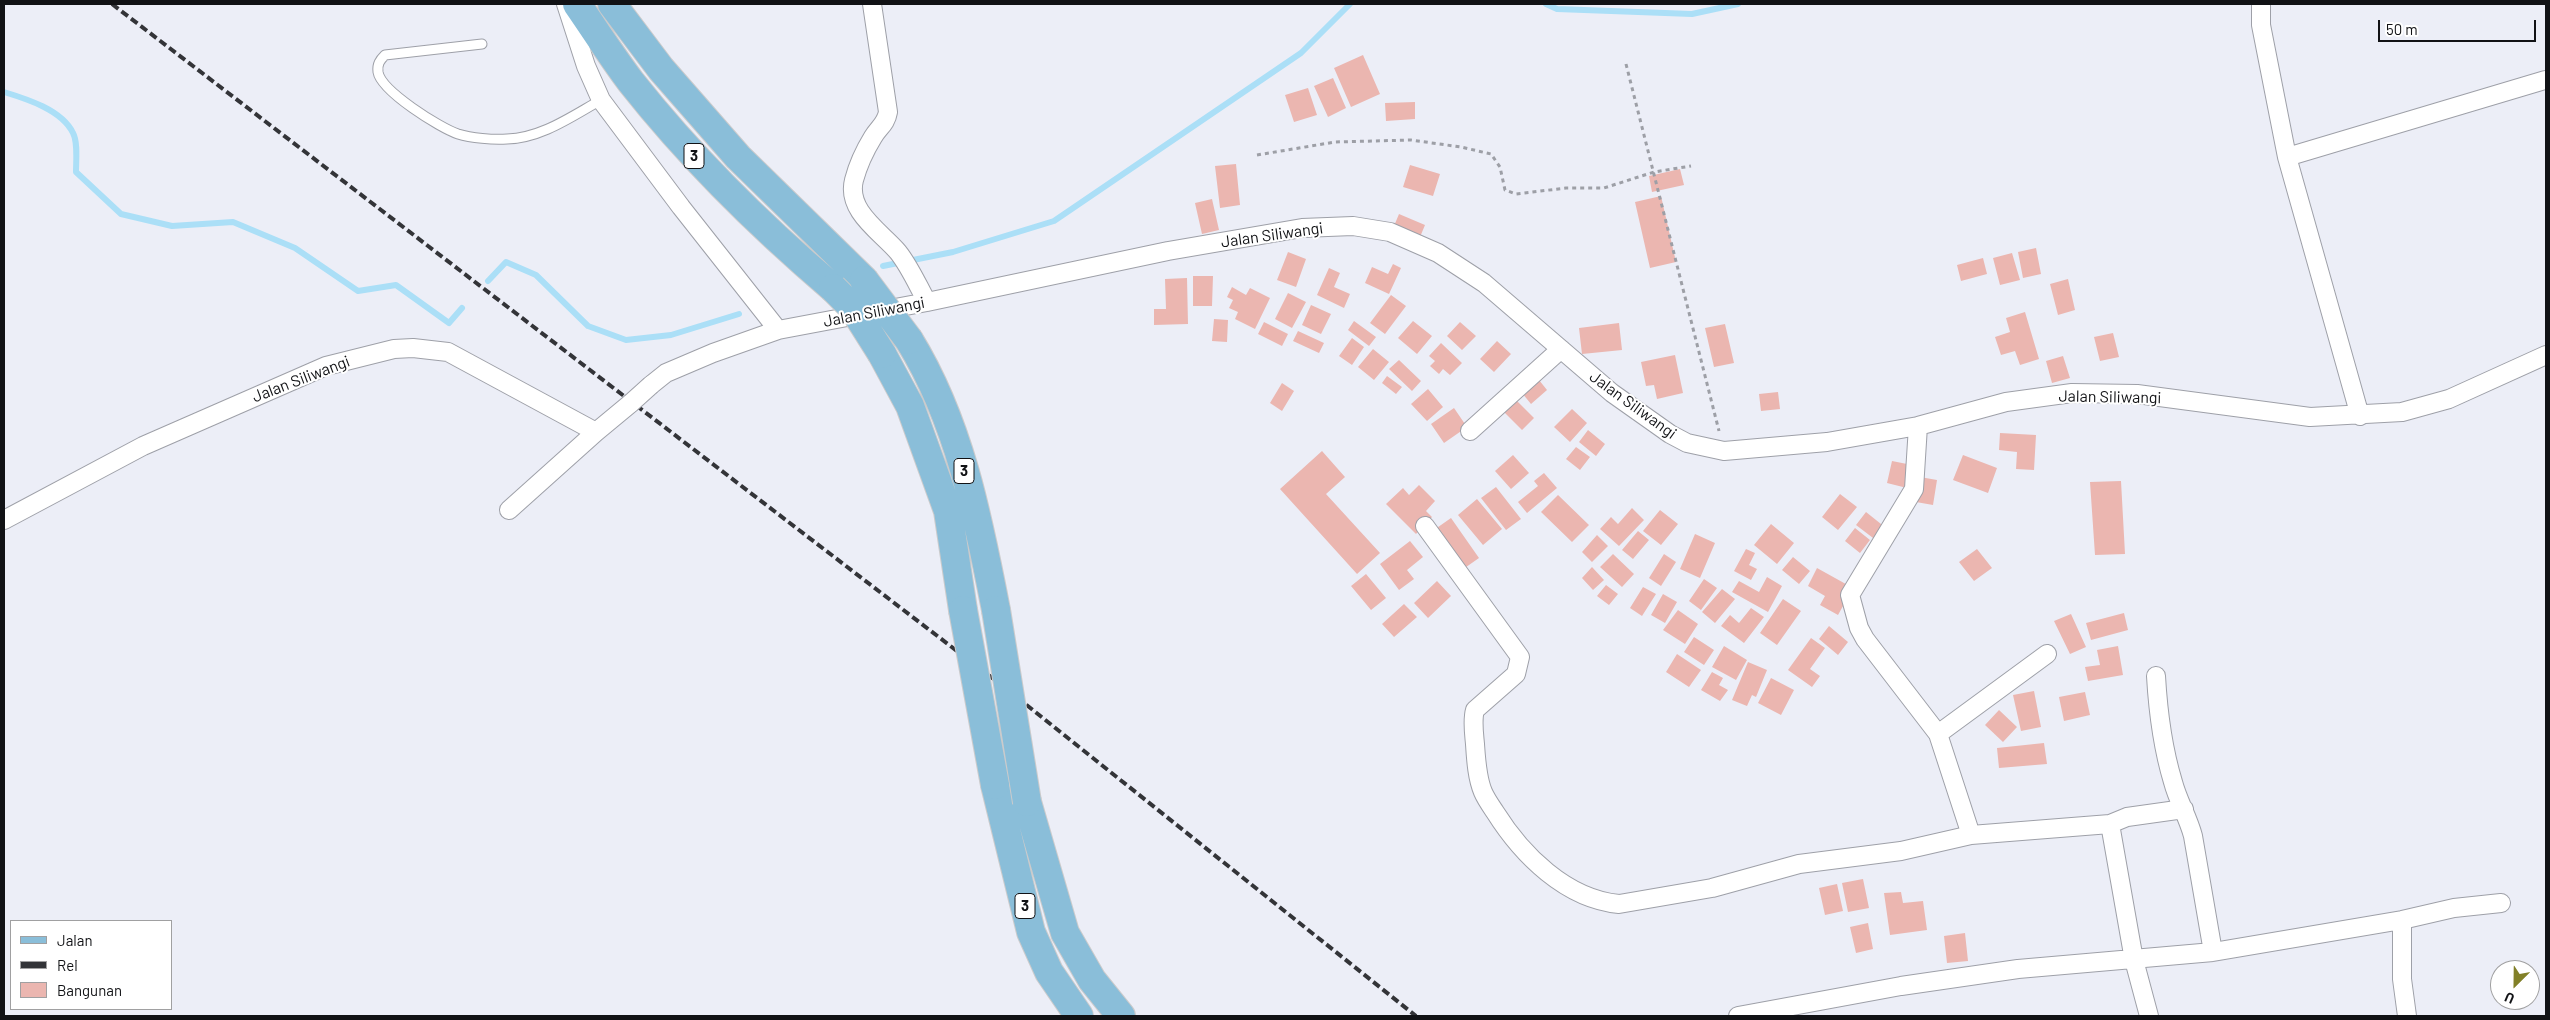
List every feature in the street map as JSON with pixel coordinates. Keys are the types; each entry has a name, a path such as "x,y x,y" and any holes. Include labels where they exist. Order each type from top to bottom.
{"main road":[{"name":"3","path":"577,4 630,81 702,166 745,210 853,308 882,354 910,406 948,511 963,610 995,785 1031,932 1049,972 1079,1016"},
{"name":"3","path":"612,4 661,69 738,157 864,280 909,340 931,378 961,460 977,514 996,610 1027,802 1064,933 1092,980 1121,1016"}],"street":[{"path":"566,4 586,66 601,100 681,207 778,330"},
{"path":"872,4 888,112 885,124 873,137 861,160 854,181 853,194 860,212 903,260 927,302"},
{"path":"2260,4 2261,25 2287,158 2360,416"},
{"path":"2287,158 2545,80"},
{"name":"Jalan Siliwangi","path":"4,520 143,446 326,366 394,349 413,348 448,352 596,432 666,373 713,352 778,330 927,302 1215,242 1302,228 1353,226 1390,232 1438,253 1484,283 1612,393 1670,434 1687,443 1724,451 1827,442 1918,426 2006,402 2072,394 2137,394 2310,417 2360,416 2402,412 2449,399 2546,355"},
{"path":"1470,431 1561,349"},
{"path":"1918,426 1914,489 1850,595 1859,628 1865,639 1938,734 1971,835"},
{"path":"509,510 596,432"},
{"path":"1425,526 1520,657 1516,674 1475,710 1476,761 1483,792 1525,853 1551,876 1587,896 1606,903 1619,904 1712,888 1799,864 1901,851 1971,835 2110,824 2127,817 2184,809"},
{"path":"1938,734 2047,654"},
{"path":"2156,676 2167,757 2173,783 2193,836 2214,952"},
{"path":"2110,824 2134,960 2149,1016"},
{"path":"1738,1016 1900,986 2018,969 2214,952 2402,920 2454,908 2501,903"},
{"path":"2402,920 2402,979 2406,1016"}],"lane":[{"path":"482,44 385,55 379,62 378,73 382,81 404,100 438,125 459,134 507,139 540,133 601,100"}],"path":[{"path":"1626,64 1724,451"},
{"path":"1257,155 1335,142 1410,140 1461,147 1491,154 1500,166 1505,190 1516,194 1566,188 1604,188 1654,172 1691,166"}],"building":[{"path":"1363,55 1380,94 1351,107 1334,68"},
{"path":"1333,78 1346,108 1328,117 1314,86"},
{"path":"1308,88 1317,115 1294,122 1285,95"},
{"path":"1415,102 1415,119 1386,121 1385,103"},
{"path":"1236,164 1240,205 1220,208 1215,166"},
{"path":"1410,165 1440,174 1433,196 1403,187"},
{"path":"1680,169 1684,185 1652,192 1649,176"},
{"path":"1661,196 1676,262 1650,268 1635,202"},
{"path":"1212,199 1219,230 1202,234 1195,203"},
{"path":"1399,214 1425,225 1420,237 1394,226"},
{"path":"2036,248 2041,274 2023,278 2018,252"},
{"path":"1288,252 1306,259 1296,287 1277,280"},
{"path":"2012,253 2020,280 2000,285 1993,258"},
{"path":"1983,258 1987,274 1961,281 1957,265"},
{"path":"1393,264 1401,268 1389,294 1365,283 1372,267 1388,274"},
{"path":"1329,268 1340,273 1334,287 1350,294 1344,308 1317,295"},
{"path":"1193,276 1213,276 1212,306 1193,306"},
{"path":"1187,278 1188,324 1154,325 1154,309 1166,309 1165,279"},
{"path":"2068,279 2075,310 2058,315 2050,284"},
{"path":"1232,287 1246,295 1250,288 1270,298 1255,329 1235,319 1238,312 1229,308 1233,300 1227,297"},
{"path":"1288,293 1306,302 1292,328 1275,319"},
{"path":"1391,295 1406,306 1385,334 1370,323"},
{"path":"1311,305 1331,314 1321,334 1302,325"},
{"path":"2025,312 2039,359 2020,365 2015,351 2001,355 1995,337 2010,332 2006,318"},
{"path":"1214,319 1228,320 1227,342 1212,341"},
{"path":"1354,321 1376,337 1369,346 1348,330"},
{"path":"1413,321 1432,336 1417,354 1398,338"},
{"path":"1264,322 1288,334 1282,346 1258,334"},
{"path":"1460,322 1476,336 1462,350 1447,336"},
{"path":"1619,323 1622,350 1582,354 1579,328"},
{"path":"1725,324 1734,363 1714,367 1705,328"},
{"path":"1298,331 1324,343 1319,353 1293,341"},
{"path":"2113,333 2119,357 2100,361 2094,337"},
{"path":"1352,338 1364,347 1352,365 1339,356"},
{"path":"1497,341 1511,354 1494,372 1480,359"},
{"path":"1441,343 1462,363 1450,375 1443,369 1439,374 1430,366 1435,361 1429,356"},
{"path":"1373,349 1389,362 1374,380 1358,367"},
{"path":"1675,355 1683,393 1657,399 1654,385 1646,386 1641,362"},
{"path":"2063,356 2070,378 2052,383 2046,361"},
{"path":"1399,360 1421,381 1412,391 1389,369"},
{"path":"1387,376 1402,387 1396,394 1382,383"},
{"path":"1539,380 1547,390 1531,404 1522,393"},
{"path":"1282,383 1294,391 1282,411 1270,403"},
{"path":"1428,389 1443,407 1427,421 1411,404"},
{"path":"1778,392 1780,409 1761,411 1759,394"},
{"path":"1516,400 1534,418 1522,430 1504,412"},
{"path":"1454,408 1467,427 1444,443 1431,424"},
{"path":"1572,409 1587,423 1570,442 1554,427"},
{"path":"1588,430 1605,444 1596,456 1579,442"},
{"path":"2000,433 2036,435 2034,470 2016,469 2017,452 1999,450"},
{"path":"1576,447 1590,457 1580,470 1566,459"},
{"path":"1322,451 1345,477 1326,494 1380,553 1357,574 1280,489"},
{"path":"1513,455 1529,473 1511,489 1495,471"},
{"path":"1963,455 1997,468 1988,493 1953,480"},
{"path":"1892,461 1912,465 1907,488 1887,483"},
{"path":"1544,473 1557,488 1527,513 1518,502 1538,486 1534,481"},
{"path":"1920,477 1937,480 1933,505 1916,502"},
{"path":"2121,481 2125,554 2095,555 2090,482"},
{"path":"1419,485 1435,501 1426,511 1432,517 1416,534 1386,504 1403,488 1409,495"},
{"path":"1496,487 1521,519 1506,530 1481,498"},
{"path":"1840,494 1857,507 1838,530 1822,517"},
{"path":"1558,495 1589,525 1572,542 1541,512"},
{"path":"1477,499 1502,529 1483,545 1458,515"},
{"path":"1632,508 1644,520 1619,546 1600,529 1611,517 1618,524"},
{"path":"1660,510 1678,524 1661,545 1643,531"},
{"path":"1866,512 1886,528 1877,541 1856,525"},
{"path":"1451,518 1479,558 1459,572 1431,532"},
{"path":"1771,524 1794,543 1777,564 1754,545"},
{"path":"1855,528 1870,540 1860,553 1845,541"},
{"path":"1638,531 1649,540 1633,559 1622,550"},
{"path":"1695,534 1715,543 1700,578 1680,569"},
{"path":"1597,535 1608,546 1592,562 1582,552"},
{"path":"1410,541 1423,557 1407,570 1414,579 1399,590 1380,564"},
{"path":"1746,549 1755,553 1749,565 1757,569 1751,580 1734,571"},
{"path":"1977,549 1992,568 1974,581 1959,562"},
{"path":"1613,554 1634,574 1622,587 1600,567"},
{"path":"1664,554 1676,562 1661,586 1649,578"},
{"path":"1793,557 1810,571 1799,584 1782,570"},
{"path":"1592,567 1604,580 1593,590 1582,578"},
{"path":"1817,568 1853,588 1838,615 1820,605 1825,596 1808,586"},
{"path":"1366,574 1386,598 1371,610 1351,586"},
{"path":"1767,577 1782,586 1768,612 1732,592 1739,581 1759,592"},
{"path":"1704,579 1717,588 1701,610 1689,601"},
{"path":"1437,581 1451,596 1428,618 1414,603"},
{"path":"1606,585 1618,594 1609,605 1597,596"},
{"path":"1643,587 1656,594 1642,616 1630,608"},
{"path":"1722,589 1735,599 1715,623 1702,612"},
{"path":"1663,594 1677,602 1665,623 1651,615"},
{"path":"1783,599 1801,611 1777,645 1760,633"},
{"path":"1404,604 1417,617 1394,637 1382,624"},
{"path":"1751,608 1764,617 1744,643 1721,626 1730,615 1739,623"},
{"path":"1678,610 1698,624 1685,644 1663,630"},
{"path":"2124,613 2128,630 2091,640 2086,623"},
{"path":"2071,614 2086,647 2070,654 2054,621"},
{"path":"1829,626 1848,642 1838,655 1819,639"},
{"path":"1694,637 1714,650 1704,665 1684,652"},
{"path":"1811,638 1825,648 1810,669 1820,676 1812,687 1788,670"},
{"path":"1724,646 1747,660 1736,680 1712,667"},
{"path":"2118,646 2123,675 2088,681 2085,667 2100,665 2097,650"},
{"path":"1677,654 1701,670 1689,687 1666,672"},
{"path":"1748,662 1767,670 1756,697 1752,695 1747,706 1732,700"},
{"path":"1712,672 1723,678 1719,685 1728,690 1720,701 1701,690"},
{"path":"1771,678 1794,690 1781,715 1758,703"},
{"path":"2034,691 2041,727 2021,731 2013,695"},
{"path":"2085,692 2090,715 2064,721 2059,697"},
{"path":"1999,710 2017,727 2003,742 1985,725"},
{"path":"2044,743 2047,764 1999,768 1997,748"},
{"path":"1863,879 1869,908 1848,912 1842,883"},
{"path":"1837,884 1843,911 1825,915 1819,888"},
{"path":"1901,892 1903,903 1923,901 1927,930 1890,935 1884,893"},
{"path":"1868,923 1873,949 1856,953 1850,927"},
{"path":"1965,933 1968,961 1947,963 1944,936"}],"waterway":[{"path":"883,266 953,252 1054,221 1301,53 1350,4"},
{"path":"1546,4 1557,9 1692,14 1738,4"},
{"path":"4,92 43,106 68,125 76,141 76,172 121,214 172,226 233,222 295,248 358,291 396,285 449,323 462,308"},
{"path":"488,281 506,262 536,275 588,326 626,340 671,335 739,314"}],"railway":[{"path":"112,4 1004,687 1416,1016"}]}
